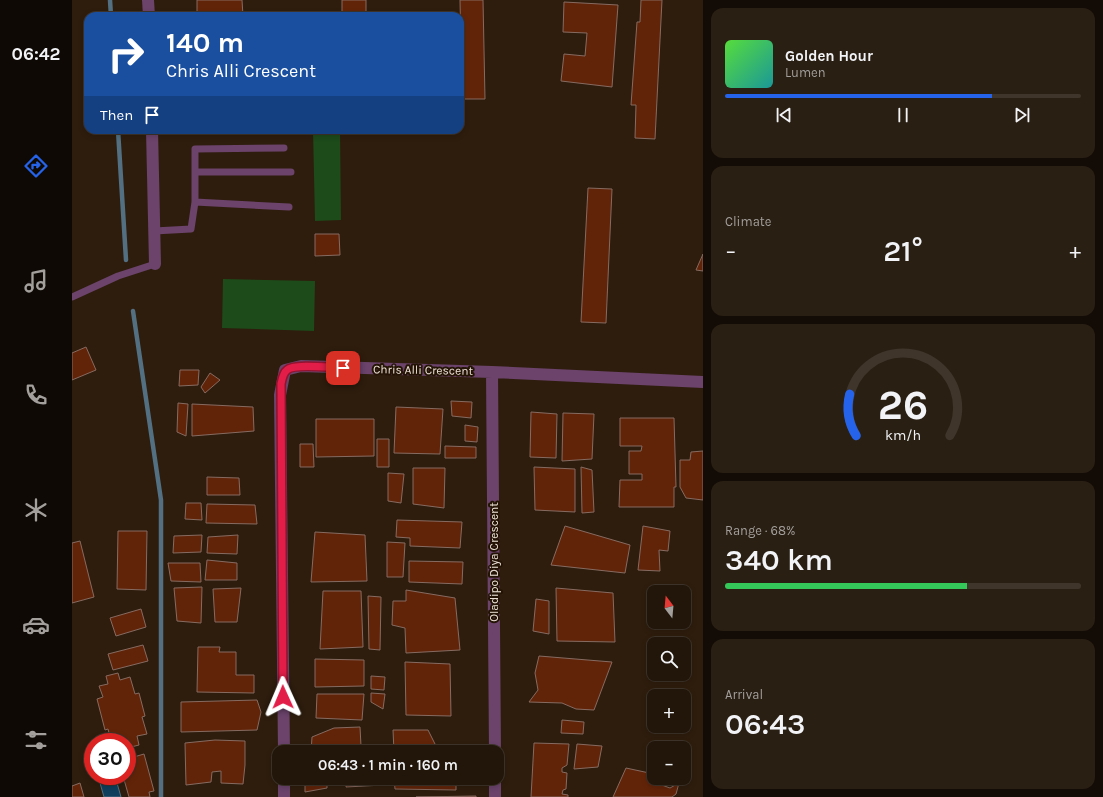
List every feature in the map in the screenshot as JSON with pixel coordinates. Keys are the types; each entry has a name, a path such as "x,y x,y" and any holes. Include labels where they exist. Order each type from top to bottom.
{"street":[{"path":"148,0 149,12"},
{"path":"152,134 155,264"},
{"name":"Chris Alli Crescent","path":"284,745 280,395 285,370 301,366 492,372 703,382"},
{"name":"Oladipo Diya Crescent","path":"492,372 495,745"},
{"path":"284,785 284,797"},
{"path":"495,785 495,797"}],"lane":[{"path":"154,231 191,229 195,202 196,149 284,148"},
{"path":"195,172 291,172"},
{"path":"195,202 289,207"},
{"path":"72,297 118,276 155,264"}],"green space":[{"path":"313,134 340,134 341,220 315,221"},
{"path":"223,279 315,281 314,331 222,328"}],"water":[{"path":"101,785 118,785 121,797 104,797"}],"building":[{"path":"197,0 242,0 243,12 197,12"},
{"path":"342,0 366,0 366,12 342,12"},
{"path":"460,0 483,0 485,99 464,99 464,12 460,12"},
{"path":"641,0 662,0 655,139 635,138 636,105 631,105 637,22 640,22"},
{"path":"564,2 618,5 612,87 561,81 564,54 585,56 587,33 563,32"},
{"path":"588,188 612,189 606,323 581,322"},
{"path":"315,234 339,234 340,255 315,256"},
{"path":"703,254 703,271 696,270"},
{"path":"86,347 96,370 72,380 72,353"},
{"path":"180,370 199,370 198,385 179,386"},
{"path":"210,373 220,380 205,393 201,387"},
{"path":"451,401 472,402 471,418 452,416"},
{"path":"178,403 188,404 186,436 177,432"},
{"path":"192,404 253,407 254,431 192,436"},
{"path":"396,407 443,409 440,454 394,453"},
{"path":"531,412 557,414 556,458 530,457"},
{"path":"563,413 594,414 592,459 562,461"},
{"path":"620,418 674,418 676,487 674,487 674,507 619,507 620,480 642,480 642,474 629,474 629,451 641,451 642,446 620,446"},
{"path":"316,419 374,419 374,456 316,457"},
{"path":"465,425 478,427 477,442 465,441"},
{"path":"377,439 389,439 389,467 377,467"},
{"path":"300,444 313,444 314,467 300,467"},
{"path":"445,446 476,447 476,458 445,458"},
{"path":"703,451 703,500 686,498 680,487 680,460 690,460 691,452"},
{"path":"534,467 575,469 575,512 535,510"},
{"path":"581,467 592,470 594,512 582,513"},
{"path":"413,468 445,468 444,508 413,504"},
{"path":"388,473 404,474 401,503 388,501"},
{"path":"207,477 239,478 240,495 207,495"},
{"path":"186,503 201,503 202,520 185,519"},
{"path":"207,504 255,505 257,524 206,523"},
{"path":"397,520 462,522 460,548 410,546 410,538 396,537"},
{"path":"565,526 630,545 625,573 551,565"},
{"path":"643,526 670,531 668,551 659,550 660,571 638,570"},
{"path":"118,531 147,531 146,590 117,589"},
{"path":"315,532 365,535 367,581 311,582"},
{"path":"202,535 201,552 173,553 174,536"},
{"path":"238,535 237,554 207,553 208,537"},
{"path":"80,541 94,597 72,603 72,543"},
{"path":"387,542 405,543 403,577 387,577"},
{"path":"207,560 237,563 237,580 205,580"},
{"path":"409,561 463,562 462,584 409,582"},
{"path":"168,563 200,563 201,582 171,581"},
{"path":"202,587 201,623 177,621 174,588"},
{"path":"241,588 237,622 215,622 213,589"},
{"path":"556,588 613,593 615,642 557,641"},
{"path":"406,590 455,598 460,650 406,653 405,628 392,625 393,601 406,601"},
{"path":"323,591 361,591 363,647 320,649"},
{"path":"368,596 381,597 380,650 369,649"},
{"path":"536,599 549,601 549,634 533,631"},
{"path":"141,609 146,627 116,636 110,618"},
{"path":"143,645 148,661 113,670 108,654"},
{"path":"198,647 220,647 219,652 236,652 236,675 254,675 254,693 197,692"},
{"path":"539,656 612,662 594,710 576,709 562,703 529,702 538,690 535,673"},
{"path":"315,659 364,660 364,686 315,687"},
{"path":"405,662 450,664 451,716 406,715"},
{"path":"118,673 120,680 130,677 135,694 139,693 145,716 142,717 147,734 137,736 139,745 136,746 136,733 109,733 108,729 105,730 97,699 103,697 99,686 108,684 106,676"},
{"path":"371,676 385,677 384,690 371,689"},
{"path":"371,693 385,694 383,709 371,702"},
{"path":"317,694 364,694 362,720 316,718"},
{"path":"257,700 261,712 257,730 181,732 181,702"},
{"path":"562,720 584,722 583,734 561,733"},
{"path":"360,727 361,745 311,745 312,737 334,728"},
{"path":"393,730 428,730 436,745 394,745"},
{"path":"215,740 245,741 243,784 221,783 221,771 212,772 211,782 186,785 185,743"},
{"path":"534,743 569,744 567,765 562,768 562,772 567,773 566,789 563,790 562,794 568,795 568,797 531,797"},
{"path":"577,744 602,746 598,767 574,769"},
{"path":"144,754 154,791 149,792 150,797 129,797 126,785 136,785 136,756"},
{"path":"626,768 647,772 647,785 662,785 670,788 678,785 676,794 672,797 613,797"},
{"path":"80,783 84,797 72,797 72,786"},
{"path":"305,785 327,785 327,788 305,792"},
{"path":"346,785 383,785 346,787"},
{"path":"395,785 456,785 456,790 395,789"},
{"path":"476,796 476,797 416,797"}],"waterway":[{"path":"110,0 111,12"},
{"path":"118,134 126,260"},
{"path":"133,311 161,500 161,797"}],"route":[{"path":"283,697 281,384 285,370 289,368 301,366 343,368"}]}
